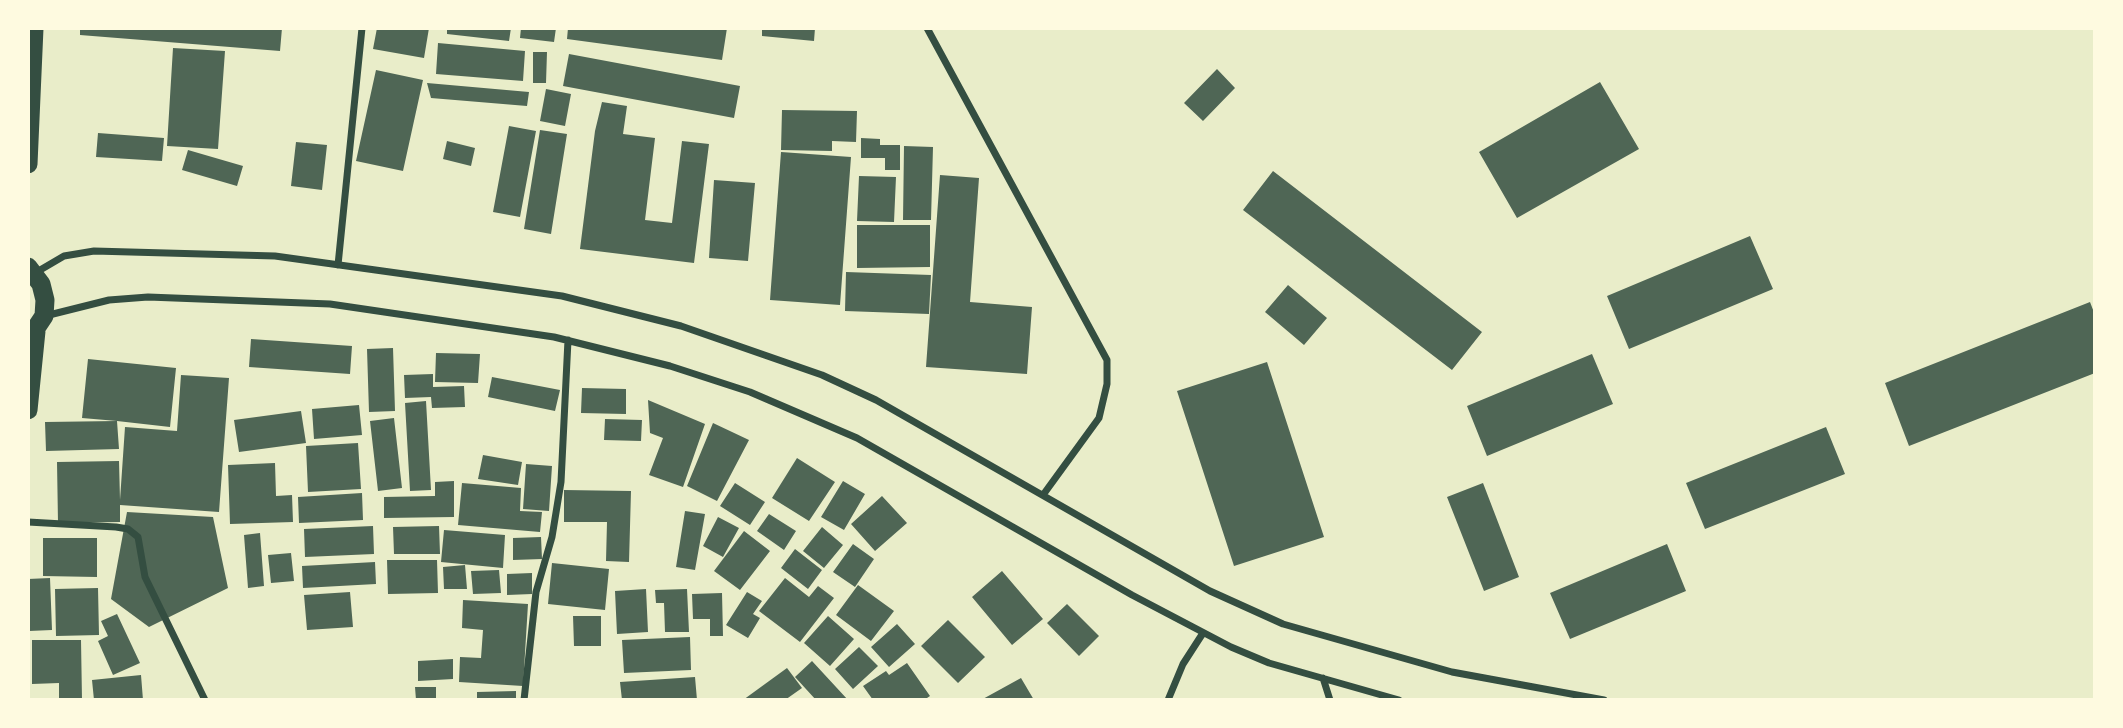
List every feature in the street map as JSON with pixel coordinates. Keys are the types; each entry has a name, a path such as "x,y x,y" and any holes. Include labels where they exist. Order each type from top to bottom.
{"highway":[{"path":"28,164 33,28"},
{"path":"28,410 36,329 45,300 31,270"}],"street":[{"path":"338,264 362,28"},
{"path":"927,28 1107,360 1107,384 1099,418 1043,495"},
{"path":"31,270 64,256 94,251 275,256 562,296 728,341 822,375 876,400 1210,590 1283,624 1452,672 1604,700"},
{"path":"36,329 109,300 148,297 280,301 458,321 568,340 670,366 806,413 912,467 1132,595 1203,633 1269,663 1399,700"},
{"path":"524,700 536,592 551,537 561,482 568,340"},
{"path":"28,522 116,527 128,529 138,537 145,577 205,700"},
{"path":"1168,700 1183,664 1203,633"},
{"path":"1323,678 1330,700"}],"building":[{"path":"80,28 282,28 280,51 80,35"},
{"path":"377,28 429,28 424,58 373,49"},
{"path":"447,28 511,28 509,41 447,34"},
{"path":"521,28 556,28 554,42 520,38"},
{"path":"568,28 727,28 722,60 567,39"},
{"path":"762,28 815,28 814,41 762,36"},
{"path":"438,43 525,51 523,81 436,74"},
{"path":"173,48 225,51 218,149 167,146"},
{"path":"533,52 547,52 546,83 533,83"},
{"path":"569,54 740,86 734,118 563,86"},
{"path":"1217,69 1235,88 1203,121 1184,103"},
{"path":"376,70 423,80 403,171 356,161"},
{"path":"1600,82 1639,149 1517,218 1479,152"},
{"path":"427,83 529,92 527,106 431,98"},
{"path":"546,89 571,94 565,126 540,121"},
{"path":"602,102 627,106 623,134 655,138 645,220 672,223 682,141 709,144 694,263 580,249 595,131"},
{"path":"782,110 857,111 856,142 832,141 832,151 781,150"},
{"path":"509,126 536,131 520,217 493,212"},
{"path":"540,130 567,134 551,234 524,229"},
{"path":"98,133 164,138 162,161 96,157"},
{"path":"861,138 880,139 880,145 900,145 900,170 885,170 885,158 861,158"},
{"path":"447,141 475,148 471,166 443,159"},
{"path":"296,142 327,145 322,190 291,186"},
{"path":"904,146 933,147 931,220 903,220"},
{"path":"188,150 243,166 237,186 182,170"},
{"path":"781,152 851,157 840,305 770,300"},
{"path":"1273,171 1482,332 1452,370 1243,210"},
{"path":"940,175 979,178 970,302 1032,307 1027,374 926,367"},
{"path":"859,176 896,177 894,222 857,221"},
{"path":"714,180 755,183 748,261 709,258"},
{"path":"857,225 930,225 930,267 857,268"},
{"path":"1750,236 1773,289 1629,349 1607,296"},
{"path":"846,272 931,275 929,314 845,311"},
{"path":"1288,285 1327,318 1304,345 1265,312"},
{"path":"2090,302 2095,315 2095,373 1909,446 1885,383"},
{"path":"251,339 352,346 350,374 249,367"},
{"path":"393,348 395,411 369,412 367,349"},
{"path":"436,353 480,354 478,383 435,382"},
{"path":"1592,354 1613,404 1487,456 1467,406"},
{"path":"88,359 176,368 170,427 82,418"},
{"path":"1267,362 1324,537 1234,566 1177,391"},
{"path":"433,374 433,387 464,386 465,407 432,408 431,397 405,398 404,375"},
{"path":"181,375 229,378 219,512 120,505 120,522 58,523 57,462 119,461 120,500 125,427 177,431"},
{"path":"492,377 560,390 555,411 488,397"},
{"path":"582,388 626,389 626,414 581,413"},
{"path":"648,400 705,424 683,487 649,475 663,438 650,433"},
{"path":"426,401 431,490 410,491 405,403"},
{"path":"359,405 362,435 314,439 312,409"},
{"path":"301,411 306,443 239,452 234,420"},
{"path":"394,418 402,488 378,491 370,421"},
{"path":"605,419 642,420 641,441 604,440"},
{"path":"117,421 119,449 46,451 45,422"},
{"path":"713,423 749,440 717,501 687,486"},
{"path":"1826,427 1845,474 1705,529 1686,483"},
{"path":"358,443 361,489 308,492 306,446"},
{"path":"483,455 522,462 518,485 478,479"},
{"path":"797,458 835,482 809,521 772,498"},
{"path":"275,463 276,496 292,495 293,522 230,524 228,465"},
{"path":"526,464 552,466 549,511 523,509"},
{"path":"454,481 454,517 384,518 384,497 435,496 435,482"},
{"path":"843,481 865,494 844,530 821,517"},
{"path":"462,483 521,488 520,511 542,512 540,532 458,525"},
{"path":"735,483 765,502 750,525 720,506"},
{"path":"1483,483 1519,577 1484,591 1447,497"},
{"path":"564,490 631,491 629,562 606,561 607,522 564,522"},
{"path":"362,493 363,520 299,523 298,497"},
{"path":"882,496 907,523 875,551 851,524"},
{"path":"685,511 705,514 695,570 676,567"},
{"path":"127,512 213,517 228,588 149,627 111,599"},
{"path":"769,514 796,531 784,550 757,531"},
{"path":"718,517 739,528 723,557 703,546"},
{"path":"373,526 374,554 305,557 304,529"},
{"path":"439,526 440,554 394,554 393,527"},
{"path":"822,527 843,545 824,568 803,551"},
{"path":"444,530 505,535 503,568 441,562"},
{"path":"744,531 770,551 740,590 714,571"},
{"path":"260,533 264,586 248,588 244,535"},
{"path":"541,537 542,559 513,560 513,538"},
{"path":"43,538 97,538 97,577 43,576"},
{"path":"853,544 874,559 855,587 833,572"},
{"path":"1667,544 1686,591 1570,639 1550,593"},
{"path":"795,549 822,570 808,589 781,568"},
{"path":"291,553 294,581 271,583 268,555"},
{"path":"387,560 437,560 438,593 388,594"},
{"path":"375,562 376,584 303,588 302,566"},
{"path":"552,563 609,569 605,610 548,604"},
{"path":"465,565 467,589 444,589 443,567"},
{"path":"499,570 501,593 473,594 471,571"},
{"path":"1002,571 1043,619 1012,645 972,597"},
{"path":"532,573 532,594 507,595 507,574"},
{"path":"50,578 52,630 29,631 28,579"},
{"path":"785,578 809,597 818,586 834,598 800,642 759,611"},
{"path":"858,585 894,611 871,641 836,615"},
{"path":"98,588 99,635 56,636 55,589"},
{"path":"646,589 648,632 617,634 615,591"},
{"path":"687,589 689,632 665,632 664,603 656,603 655,590"},
{"path":"350,592 353,627 307,630 304,595"},
{"path":"747,592 762,601 753,614 760,618 748,638 726,625"},
{"path":"722,593 723,636 710,636 710,619 693,619 692,594"},
{"path":"463,600 528,604 523,686 459,682 460,657 481,658 483,630 462,628"},
{"path":"1067,604 1099,636 1079,656 1047,623"},
{"path":"117,614 140,663 113,675 98,641 108,636 101,621"},
{"path":"573,616 601,616 601,646 574,646"},
{"path":"828,616 854,639 830,666 804,643"},
{"path":"948,620 985,657 958,683 921,646"},
{"path":"897,624 915,644 889,667 871,647"},
{"path":"690,637 691,670 624,673 622,640"},
{"path":"32,640 81,640 82,700 59,700 59,683 32,684"},
{"path":"859,647 878,666 853,689 835,669"},
{"path":"453,659 453,679 418,681 418,661"},
{"path":"812,661 848,700 816,700 795,677"},
{"path":"907,663 930,696 924,700 873,700 863,686 886,671 889,675"},
{"path":"787,668 802,688 785,700 743,700"},
{"path":"141,675 143,700 94,700 92,680"},
{"path":"695,677 697,700 622,700 620,682"},
{"path":"1021,678 1034,700 981,700"},
{"path":"415,687 436,687 436,700 416,700"},
{"path":"516,691 516,700 477,700 477,692"}]}
